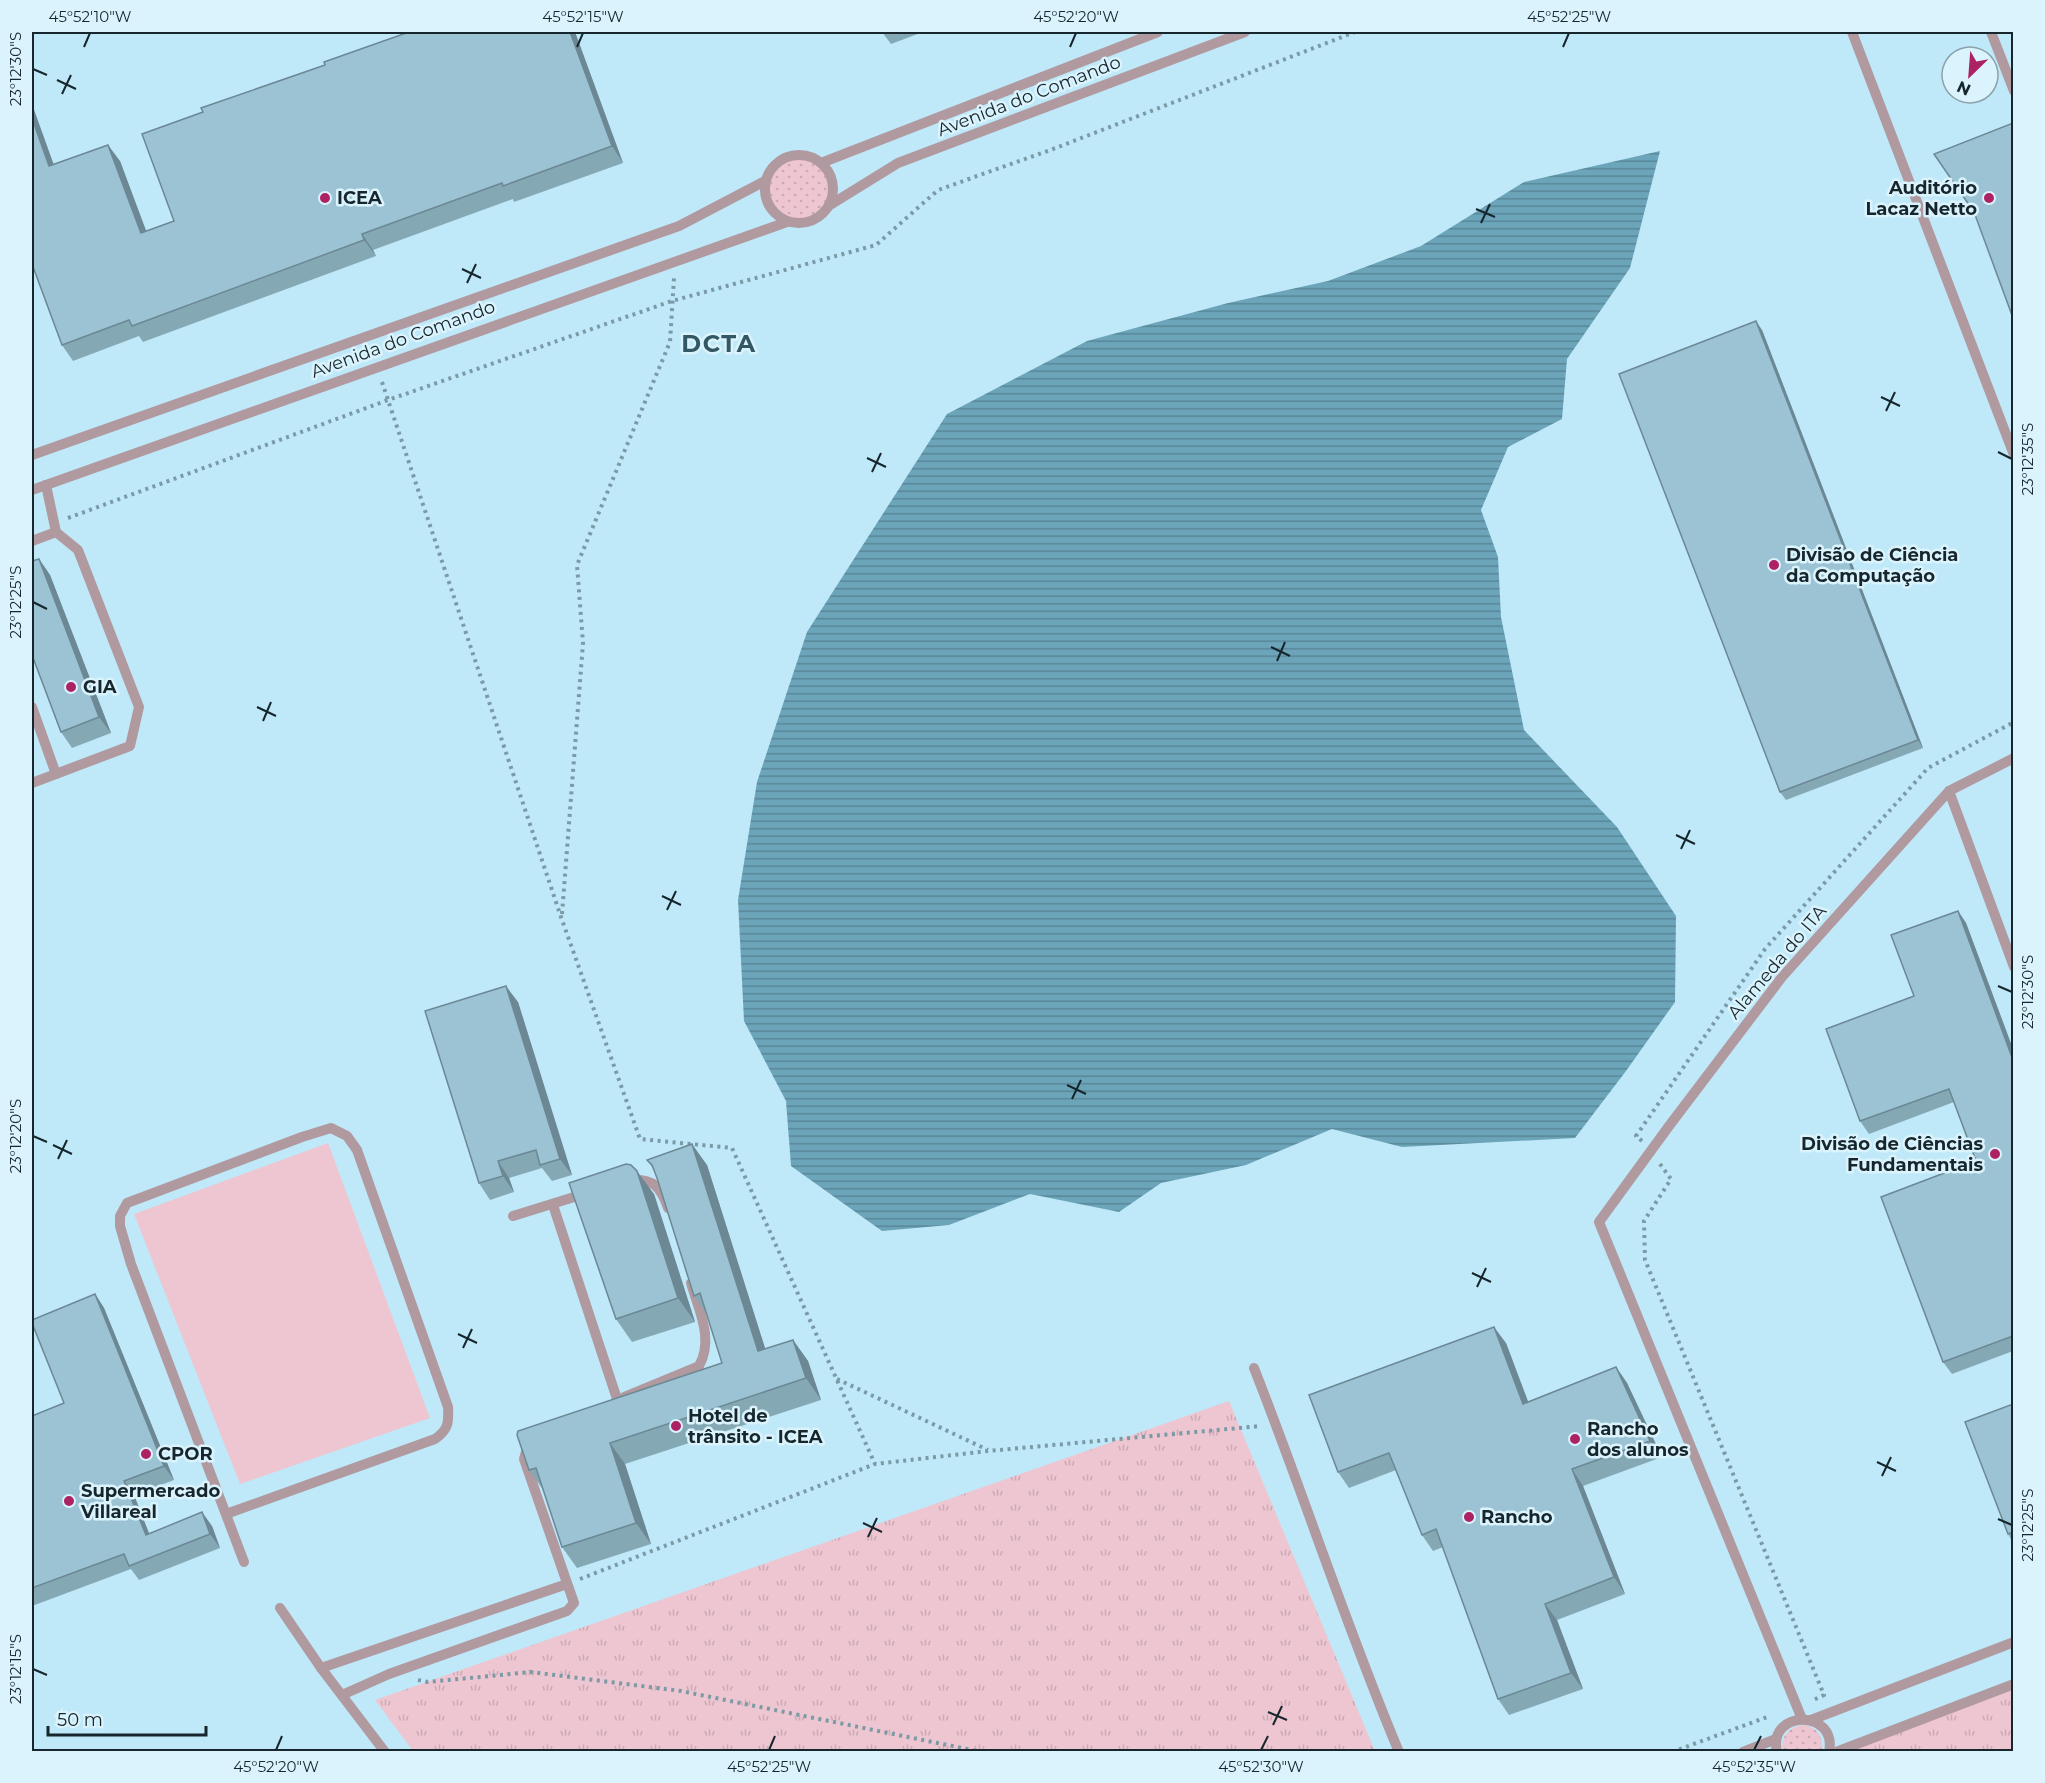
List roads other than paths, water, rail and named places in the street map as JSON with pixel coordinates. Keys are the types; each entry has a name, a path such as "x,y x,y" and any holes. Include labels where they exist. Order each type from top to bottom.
{"lane":[{"name":"Avenida do Comando","path":"821,163 1158,32"},
{"name":"Avenida do Comando","path":"830,205 898,163 1245,32"},
{"path":"1852,32 2013,455"},
{"path":"1991,32 2013,91"},
{"path":"802,155 821,163 833,182 830,205 824,213 817,219 797,224 778,217 771,210 764,191 769,171 783,159 802,155"},
{"name":"Avenida do Comando","path":"32,455 679,226 765,181"},
{"name":"Avenida do Comando","path":"32,490 787,222"},
{"path":"32,783 130,746 138,707 78,550 55,528 46,485"},
{"path":"32,541 55,528"},
{"path":"32,707 56,774"},
{"name":"Alameda do ITA","path":"1807,1719 1797,1707 1599,1222 1650,1150 1782,977 1949,791 2013,758"},
{"path":"1949,791 2013,968"},
{"path":"226,1514 435,1439 444,1432 449,1418 448,1407 357,1150 347,1136 331,1128 127,1203 120,1216 128,1257 244,1562"},
{"path":"624,1181 640,1179 652,1182 660,1190 672,1223"},
{"path":"513,1216 594,1191"},
{"path":"553,1205 612,1401 699,1366 704,1357 706,1333 686,1267"},
{"path":"1254,1368 1343,1610 1399,1752"},
{"path":"342,1695 389,1674 567,1611 574,1603 524,1459 526,1447 532,1436"},
{"path":"321,1668 567,1584"},
{"path":"280,1608 321,1668 385,1752"},
{"path":"1777,1752 1776,1738 1786,1724 1793,1720 1807,1719 2013,1642"},
{"path":"1836,1752 2013,1684"},
{"path":"1807,1719 1819,1724 1825,1730 1829,1738 1829,1752"},
{"path":"1743,1752 1776,1738"}],"water":[{"path":"1660,151 1630,268 1567,359 1562,419 1508,447 1481,510 1498,557 1501,617 1524,730 1617,827 1676,916 1675,1002 1575,1138 1402,1147 1332,1129 1246,1165 1161,1183 1119,1212 1030,1194 949,1225 882,1231 791,1166 786,1101 744,1021 738,900 757,782 807,632 947,414 1087,341 1228,303 1328,281 1421,246 1524,182"}],"place":[{"name":"ICEA","path":"325,198"},
{"name":"Auditório Lacaz Netto","path":"1989,198"},
{"name":"Divisão de Ciência da Computação","path":"1774,565"},
{"name":"GIA","path":"71,687"},
{"name":"Divisão de Ciências Fundamentais","path":"1995,1154"},
{"name":"Hotel de trânsito - ICEA","path":"676,1426"},
{"name":"Rancho dos alunos","path":"1575,1439"},
{"name":"CPOR","path":"146,1454"},
{"name":"Supermercado Villareal","path":"69,1501"},
{"name":"Rancho","path":"1469,1517"}],"district":[{"name":"DCTA","path":"719,344"}]}
